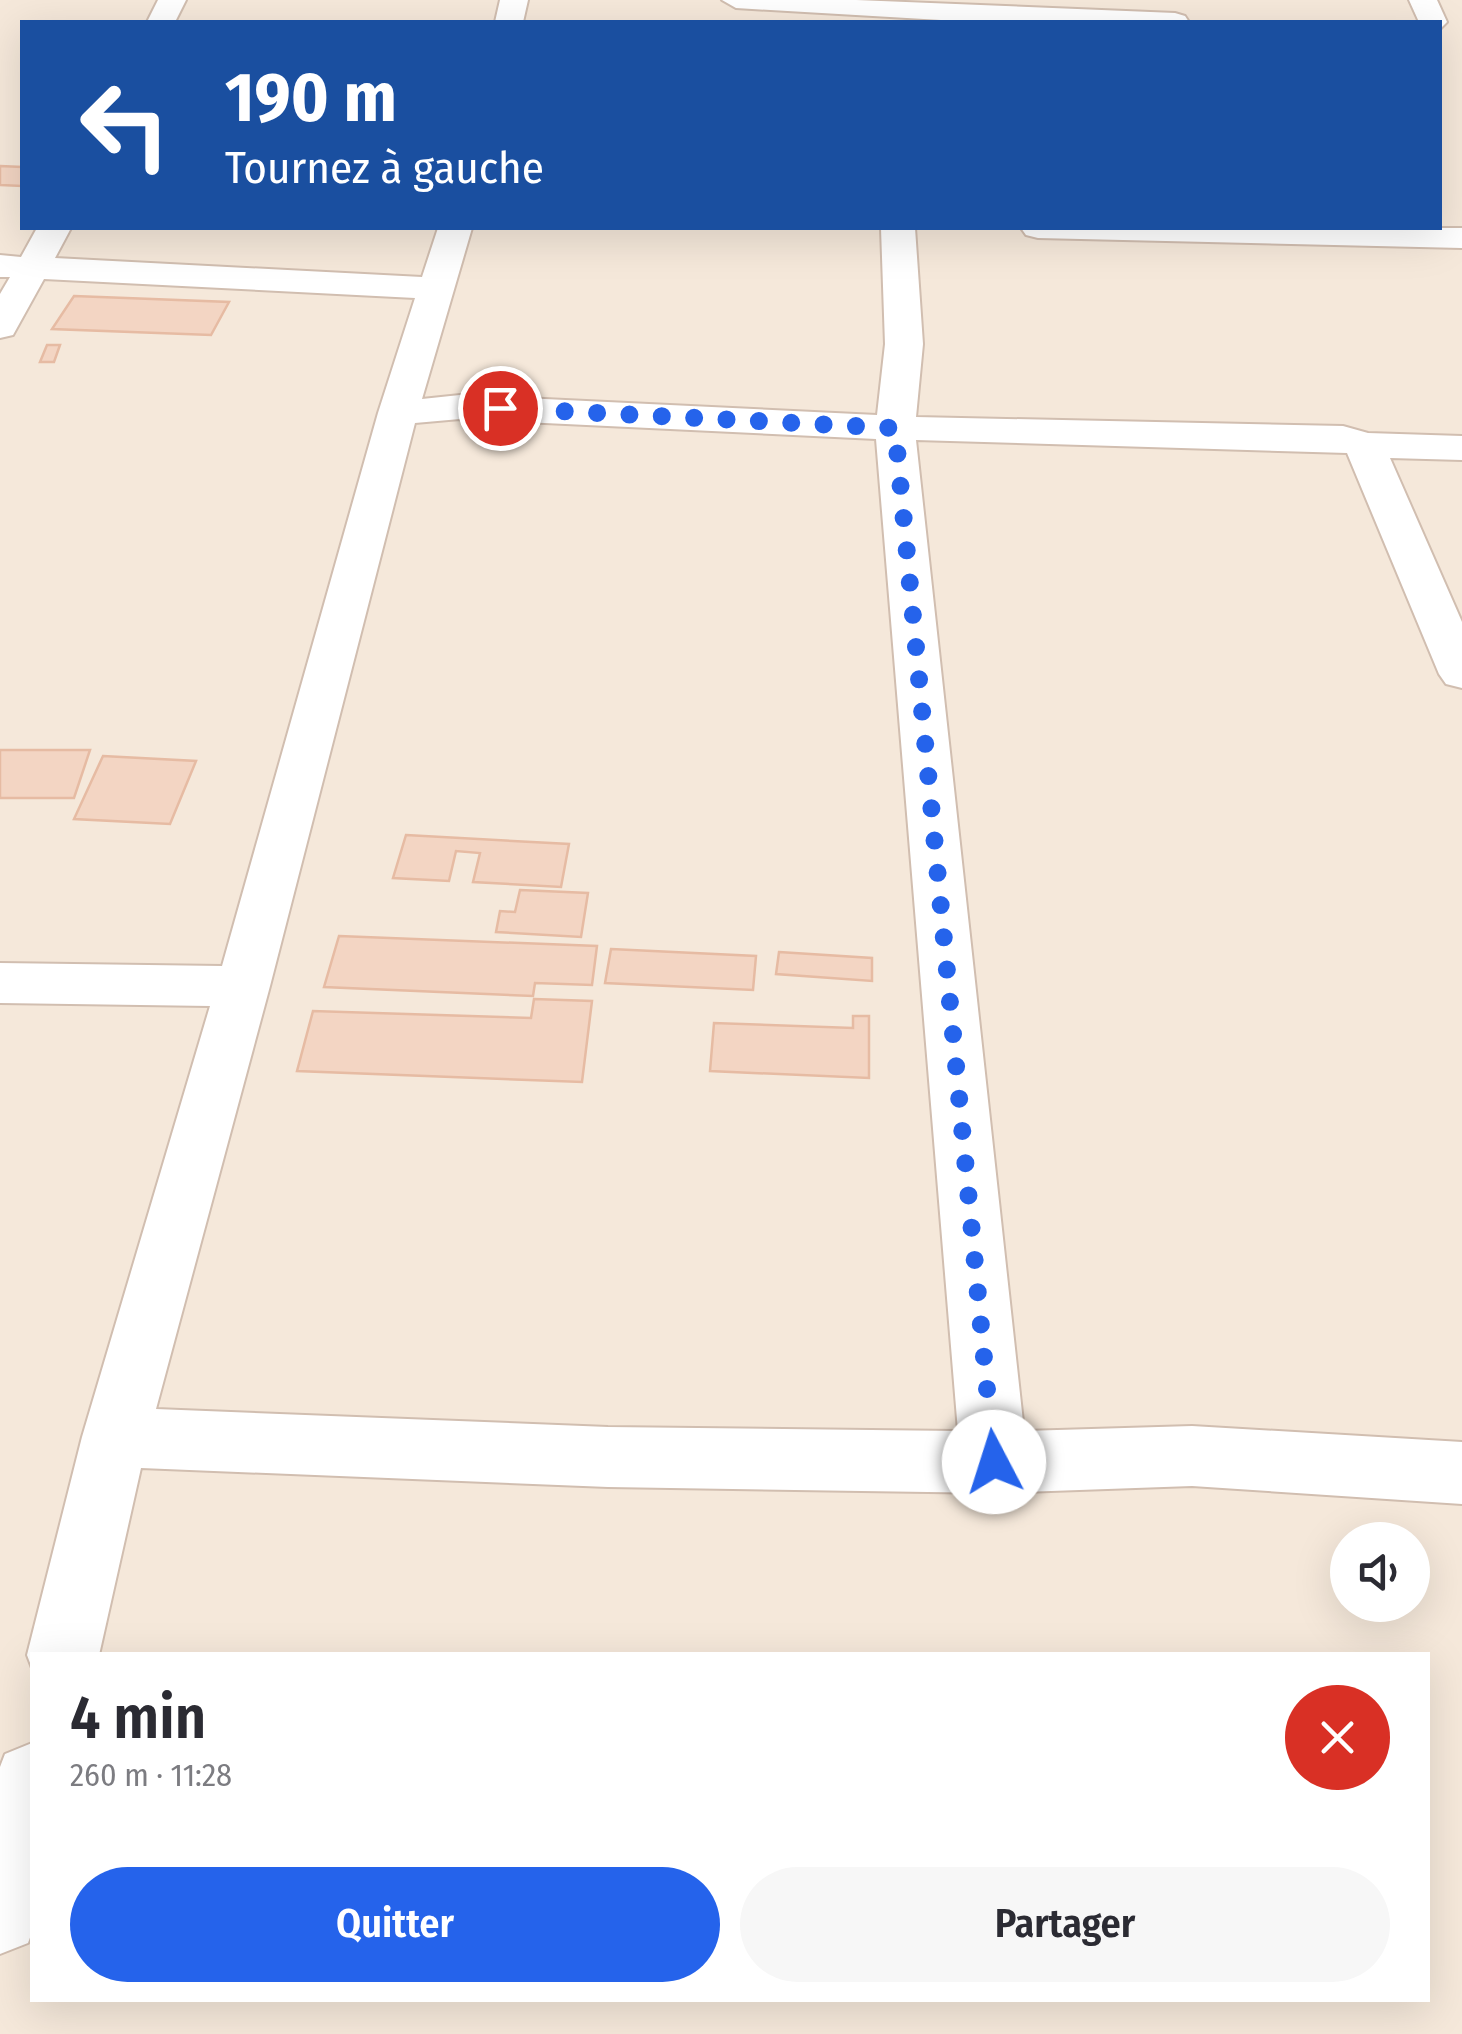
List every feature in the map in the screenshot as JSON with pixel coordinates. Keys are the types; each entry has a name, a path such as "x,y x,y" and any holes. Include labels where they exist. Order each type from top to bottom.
{"street":[{"path":"736,0 877,11 1121,20"},
{"path":"0,326 16,267 52,230"},
{"path":"64,1652 116,1437 398,413 454,230"},
{"path":"898,230 904,344 895,428 994,1462"},
{"path":"1123,230 1462,238"},
{"path":"16,267 438,289"},
{"path":"398,413 460,406 895,428 1344,438 1364,445 1462,448"},
{"path":"1364,445 1462,674"},
{"path":"0,983 243,986"},
{"path":"116,1437 608,1457 994,1462 1192,1456 1462,1473"},
{"path":"0,1915 30,1788"}],"shaded area":[{"path":"0,0 1462,0 1462,2034 0,2034"}],"building":[{"path":"0,166 20,167 20,186 0,185"},
{"path":"74,296 229,302 211,335 52,329"},
{"path":"47,345 60,345 54,362 40,362"},
{"path":"0,750 90,750 74,798 0,798"},
{"path":"103,756 196,761 170,824 74,819"},
{"path":"406,835 569,844 561,887 473,882 480,853 456,851 449,881 393,878"},
{"path":"520,890 588,893 581,937 496,932 500,911 515,912"},
{"path":"339,936 597,946 592,985 535,983 533,996 324,987"},
{"path":"611,949 756,956 753,990 605,983"},
{"path":"779,952 872,958 872,981 776,974"},
{"path":"534,999 592,1001 582,1082 297,1071 313,1011 531,1018"},
{"path":"853,1016 869,1016 869,1078 710,1071 714,1023 853,1028"}],"route":[{"path":"500,408 895,428 994,1462"}]}
